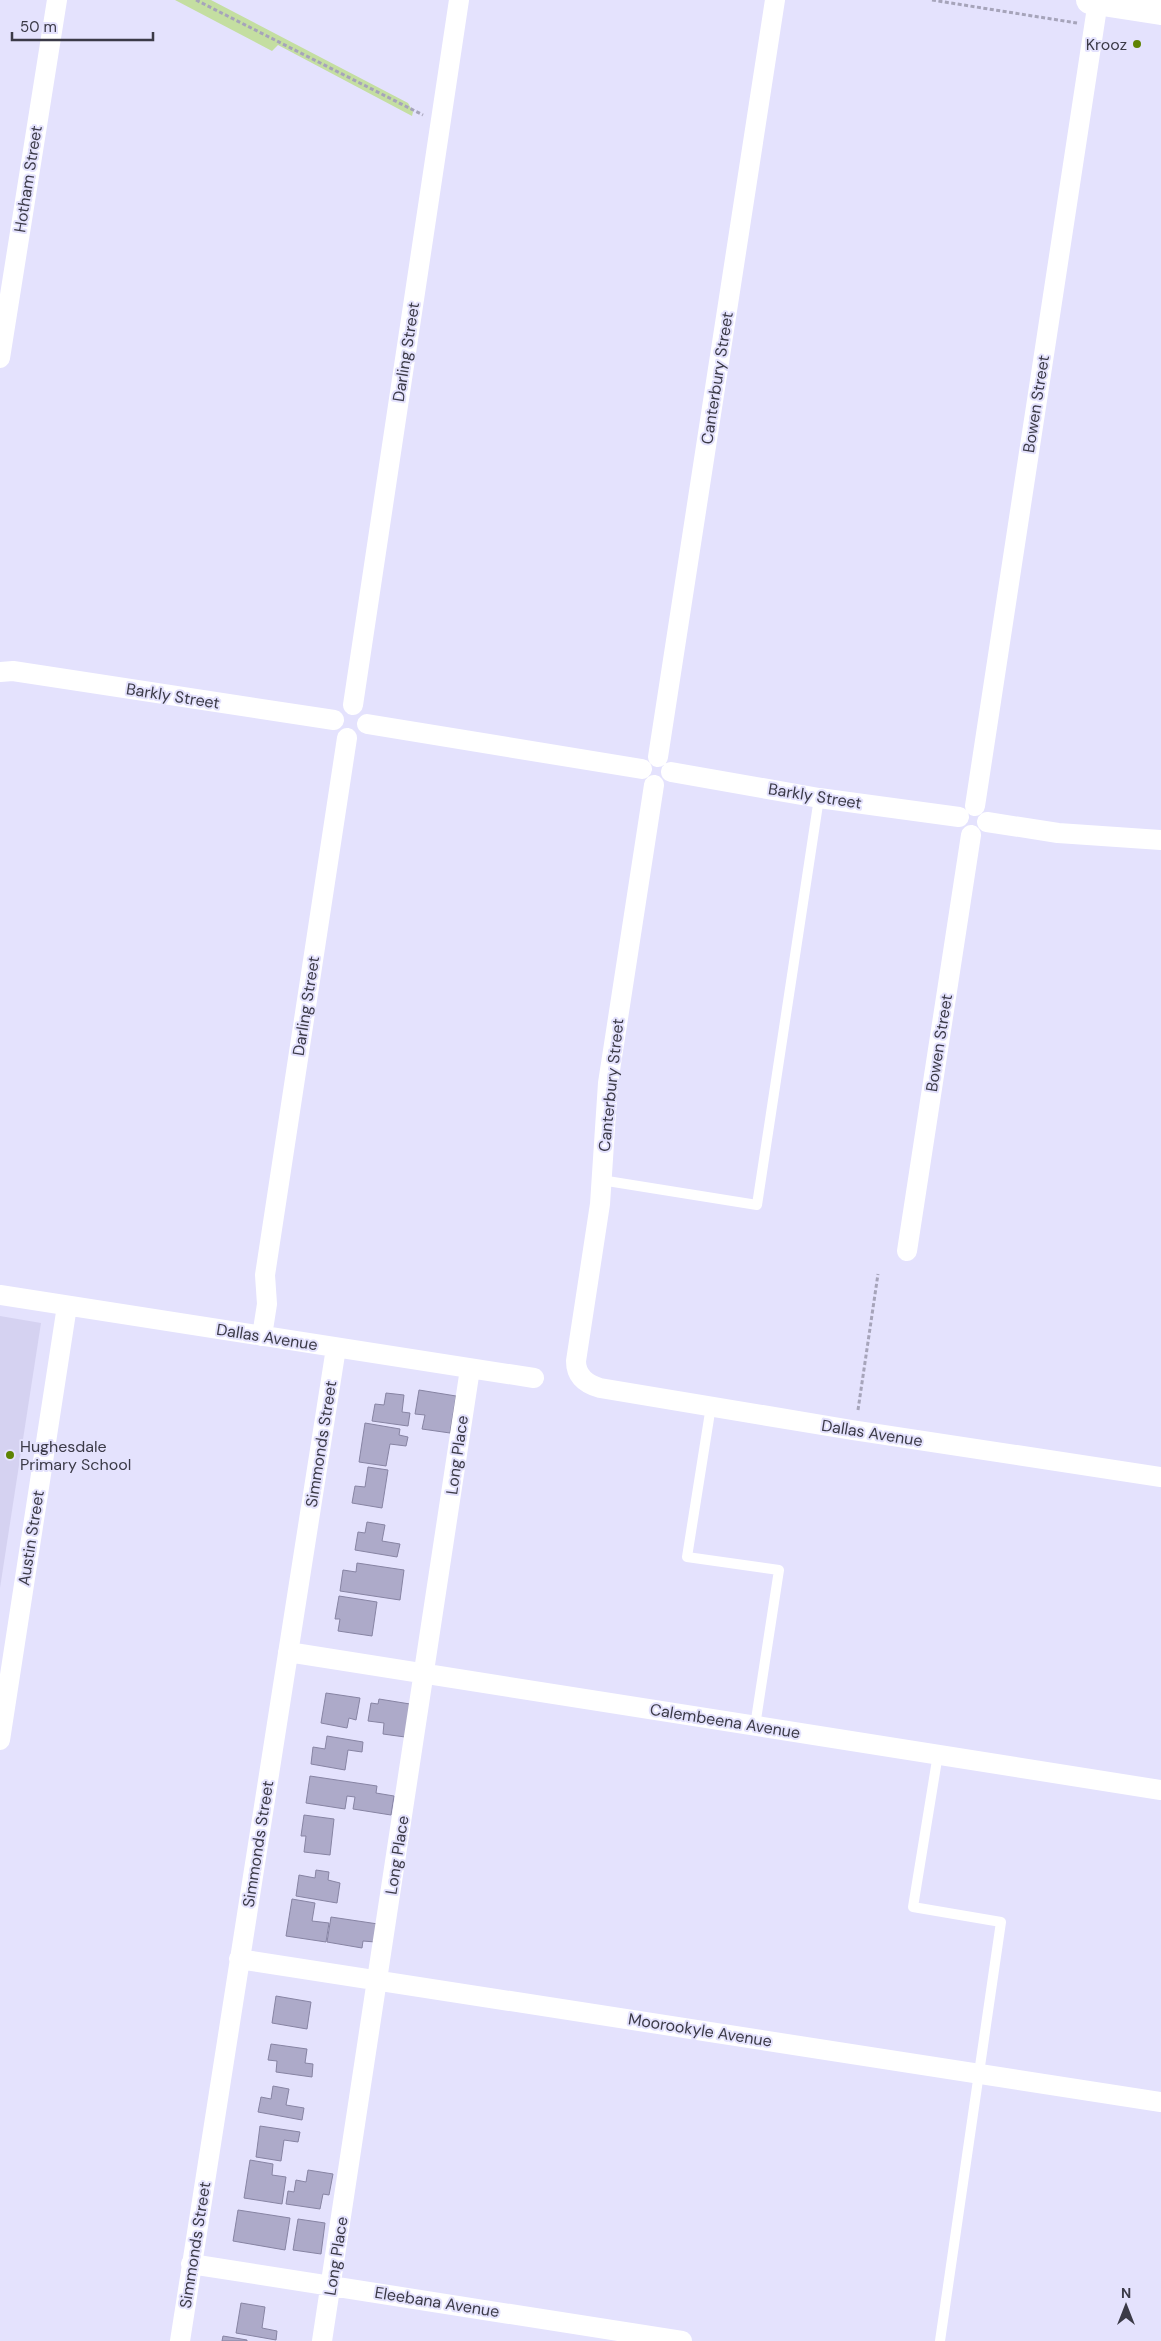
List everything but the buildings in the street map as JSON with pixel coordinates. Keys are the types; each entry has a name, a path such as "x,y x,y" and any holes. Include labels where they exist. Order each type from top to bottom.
{"street":[{"name":"Hotham Street","path":"0,358 57,0"},
{"name":"Darling Street","path":"353,705 459,0"},
{"name":"Canterbury Street","path":"585,1382 578,1372 576,1361 600,1204 608,1083 654,785 667,781 657,766 775,0"},
{"path":"1090,8 1161,11"},
{"name":"Bowen Street","path":"967,811 1090,8"},
{"name":"Barkly Street","path":"4,669 334,720"},
{"path":"353,705 362,709 367,718 367,724 362,734 358,737 347,738 339,734 334,720 338,710 353,705"},
{"name":"Barkly Street","path":"367,724 657,766 819,798 967,811"},
{"name":"Darling Street","path":"256,1335 255,1303 265,1275 347,738"},
{"path":"967,811 985,814 987,822 980,833 971,835 962,830 958,821 967,811"},
{"path":"987,822 1058,833 1161,840"},
{"name":"Bowen Street","path":"907,1251 971,835"},
{"name":"Dallas Avenue","path":"0,1296 534,1378"},
{"name":"Austin Street","path":"0,1740 66,1306"},
{"name":"Simmonds Street","path":"180,2341 336,1348"},
{"name":"Long Place","path":"322,2341 470,1369"},
{"name":"Dallas Avenue","path":"585,1382 600,1388 852,1430 1161,1477"},
{"name":"Calembeena Avenue","path":"288,1652 1161,1790"},
{"name":"Moorookyle Avenue","path":"239,1960 1161,2102"},
{"name":"Eleebana Avenue","path":"192,2264 682,2341"}],"lane":[{"path":"602,1180 757,1205 819,798"},
{"path":"711,1406 687,1557 778,1570 755,1726"},
{"path":"938,1754 913,1907 1001,1922 940,2341"}],"path":[{"path":"196,0 440,123"},
{"path":"932,0 1090,8"},
{"path":"858,1410 878,1274"}],"shaded area":[{"name":"Hughesdale Primary School","path":"0,1316 41,1323 0,1588"}],"green space":[{"path":"175,0 211,0 408,103 413,112 412,116 278,45 272,51"}],"place":[{"name":"Krooz","path":"1137,44"},
{"name":"Hughesdale Primary School","path":"10,1455"}]}
